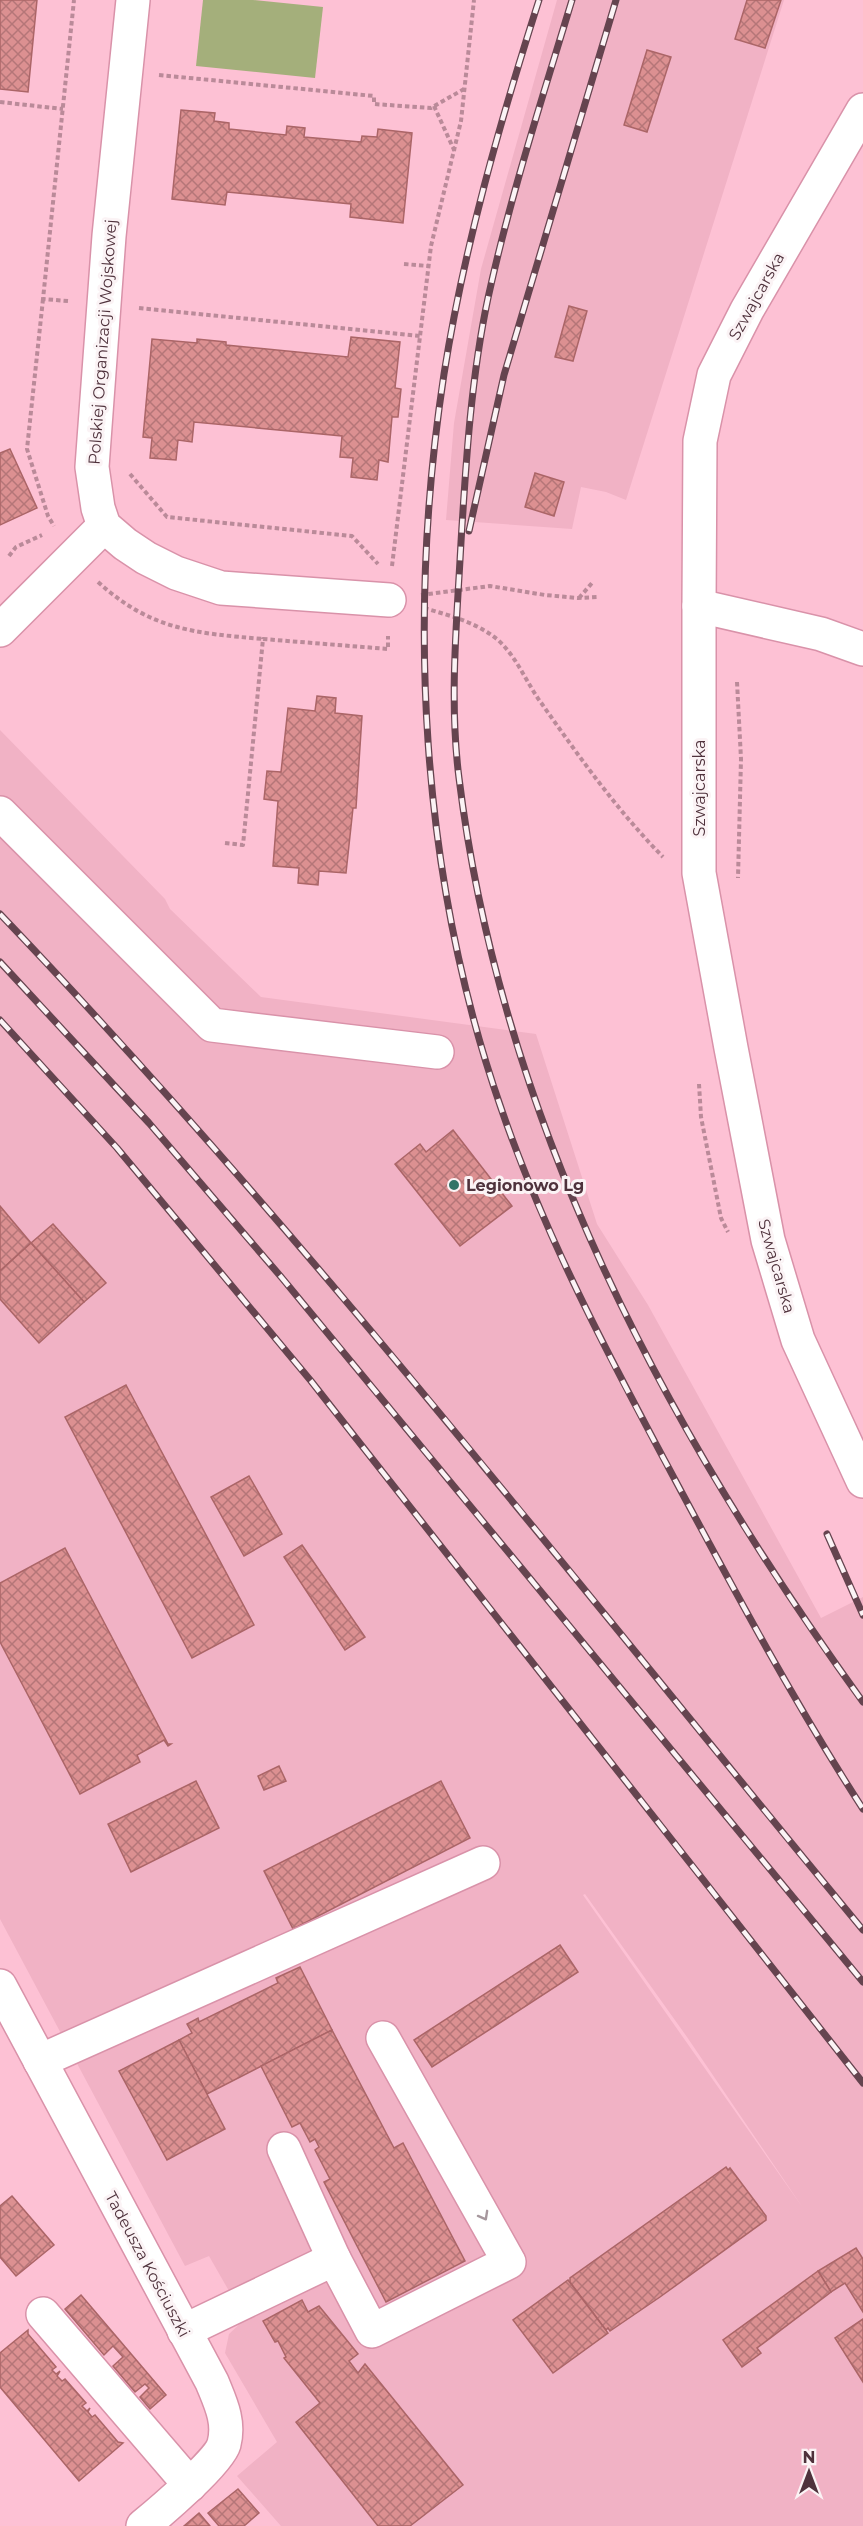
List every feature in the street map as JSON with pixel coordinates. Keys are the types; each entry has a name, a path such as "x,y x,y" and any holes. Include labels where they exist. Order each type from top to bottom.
{"street":[{"name":"Polskiej Organizacji Wojskowej","path":"104,526 98,508 92,467 108,236 133,0"},
{"name":"Szwajcarska","path":"863,110 747,310 714,375 700,441 699,606 699,873 768,1240 798,1340 863,1481"},
{"path":"0,630 104,526 146,558 177,573 221,588 394,593"},
{"path":"699,606 821,634 863,649"},
{"path":"0,813 212,1025 437,1052"},
{"path":"40,2061 483,1863"},
{"name":"Tadeusza Kościuszki","path":"0,1986 225,2412 224,2446 190,2486 143,2526"},
{"path":"284,2149 334,2259 372,2331 509,2262 383,2038"},
{"path":"184,2331 334,2259"},
{"path":"43,2314 190,2486"}],"path":[{"path":"9,556 16,547 56,528 48,516 27,449 74,0"},
{"path":"93,578 119,601 149,619 184,630 388,649 431,246 455,153 465,88 474,0"},
{"path":"151,74 374,96 374,104 431,108 465,88"},
{"path":"0,102 63,109"},
{"path":"434,106 455,153"},
{"path":"404,264 429,266"},
{"path":"43,299 76,302"},
{"path":"127,307 420,336"},
{"path":"128,470 167,517 352,536 394,593 470,621 507,648 537,697 597,782 634,827 703,893"},
{"path":"578,598 592,582"},
{"path":"394,593 413,596 490,586 578,598 599,597"},
{"path":"225,843 243,845 263,639"},
{"path":"734,671 739,692 741,759 738,888"}],"shaded area":[{"path":"557,0 784,0 626,500 606,492 581,487 572,529 446,520 454,423 481,269"},
{"path":"0,730 165,899 170,909 261,997 536,1034 597,1224 648,1305 821,1618 863,1597 863,2526 281,2526 237,2476 277,2442 225,2353 229,2334 245,2319 209,2256 185,2266 0,1919","holes":["585,1894 687,2037 803,2208 583,1895"]}],"green space":[{"path":"203,0 253,0 323,7 315,78 196,66"}],"building":[{"path":"0,0 37,0 28,92 0,89"},
{"path":"747,0 781,0 765,48 735,39"},
{"path":"647,50 671,57 647,132 624,125"},
{"path":"181,110 215,113 214,121 229,123 229,129 286,135 287,126 305,128 304,137 361,142 362,136 377,137 378,129 412,133 403,223 350,217 351,204 227,192 225,205 172,199"},
{"path":"569,306 587,311 573,361 555,357"},
{"path":"351,337 400,342 395,388 401,389 398,417 392,417 388,462 379,460 377,480 351,477 353,458 340,457 342,436 194,422 192,442 178,440 176,460 150,458 152,438 143,437 152,339 197,343 197,339 226,342 226,345 348,357"},
{"path":"10,449 37,508 0,525 0,453"},
{"path":"535,473 564,482 554,516 525,507"},
{"path":"317,696 336,698 335,713 362,716 356,808 353,808 346,873 319,871 318,885 298,883 299,868 273,866 278,801 264,799 267,771 281,772 288,708 315,711"},
{"name":"Legionowo Lg","path":"453,1130 512,1206 460,1246 395,1164 420,1144 426,1152"},
{"path":"0,1206 31,1243 0,1271"},
{"path":"53,1224 106,1283 84,1302 31,1243"},
{"path":"31,1243 84,1302 39,1343 0,1299 0,1271"},
{"path":"126,1385 254,1625 192,1658 65,1417"},
{"path":"249,1476 282,1534 244,1556 211,1497"},
{"path":"302,1545 365,1637 345,1650 284,1557"},
{"path":"65,1548 168,1744 171,1744 168,1746 164,1740 137,1755 140,1762 80,1794 0,1642 0,1583"},
{"path":"279,1766 286,1781 264,1790 258,1776"},
{"path":"196,1781 219,1828 131,1872 108,1824"},
{"path":"441,1781 470,1838 293,1929 264,1871"},
{"path":"560,1945 578,1972 432,2067 414,2040"},
{"path":"300,1967 332,2030 207,2094 179,2040 192,2033 187,2024 198,2018 199,2022 278,1983 276,1978"},
{"path":"332,2030 394,2148 403,2143 465,2261 386,2302 324,2182 330,2179 315,2150 319,2147 315,2139 310,2142 300,2123 292,2127 261,2066"},
{"path":"179,2040 225,2129 167,2160 119,2071"},
{"path":"726,2167 728,2170 730,2168 766,2216 766,2220 660,2297 610,2331 608,2328 606,2330 570,2282 570,2278"},
{"path":"12,2196 54,2245 16,2276 0,2257 0,2206"},
{"path":"856,2248 863,2259 863,2312 845,2283 831,2292 818,2271"},
{"path":"818,2271 831,2292 757,2348 761,2353 742,2367 723,2340"},
{"path":"568,2280 608,2333 553,2373 513,2320"},
{"path":"81,2295 166,2395 150,2409 140,2397 149,2388 145,2384 135,2392 113,2366 123,2357 113,2346 104,2355 65,2309"},
{"path":"302,2300 308,2312 319,2306 358,2354 349,2361 358,2373 365,2364 463,2485 410,2526 378,2526 296,2422 320,2403 284,2358 286,2357 278,2341 275,2342 263,2321"},
{"path":"863,2319 863,2382 835,2338"},
{"path":"28,2330 28,2334 56,2367 52,2370 56,2374 60,2371 57,2376 62,2381 65,2379 86,2403 82,2406 87,2411 90,2408 88,2412 92,2417 95,2415 118,2442 123,2443 79,2481 0,2387 0,2353"},
{"path":"238,2489 259,2513 244,2526 219,2526 208,2513"},
{"path":"199,2513 210,2526 184,2526"}],"railway":[{"path":"539,0 484,185 462,279 444,374 433,466 426,558 424,651 428,745 438,838 453,929 474,1020 501,1108 539,1207 583,1303 725,1572 792,1692 863,1809"},
{"path":"572,0 527,148 497,260 482,328 470,420 454,690 459,778 480,905 512,1028 553,1148 602,1265 659,1379 722,1490 790,1597 863,1702"},
{"path":"469,531 504,375 616,0"},
{"path":"0,914 114,1036 333,1286 547,1543 863,1930"},
{"path":"0,962 149,1123 282,1278 863,1982"},
{"path":"0,1020 117,1148 311,1381 863,2083"},
{"path":"827,1534 863,1615"}],"place":[{"name":"Legionowo Lg","path":"454,1185"}]}
